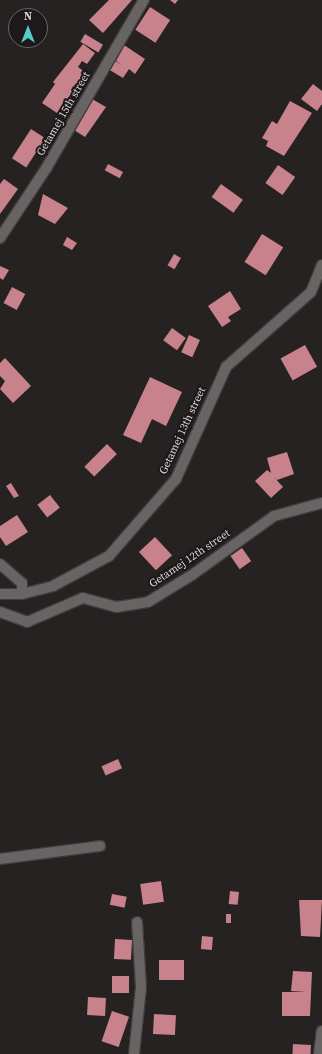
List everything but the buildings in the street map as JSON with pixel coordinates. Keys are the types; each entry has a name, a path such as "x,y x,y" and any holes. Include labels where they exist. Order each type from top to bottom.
{"street":[{"name":"Getamej 15th street","path":"0,238 47,167 144,0"},
{"name":"Getamej 13th street","path":"0,594 22,594 53,586 109,556 176,479 226,367 312,292 322,265"},
{"name":"Getamej 12th street","path":"0,612 27,622 83,598 117,607 148,602 192,575 274,516 322,503"},
{"path":"0,564 22,583 22,594"},
{"path":"0,859 100,846"},
{"path":"134,1054 141,987 137,922"},
{"path":"319,1054 322,1031"}]}
